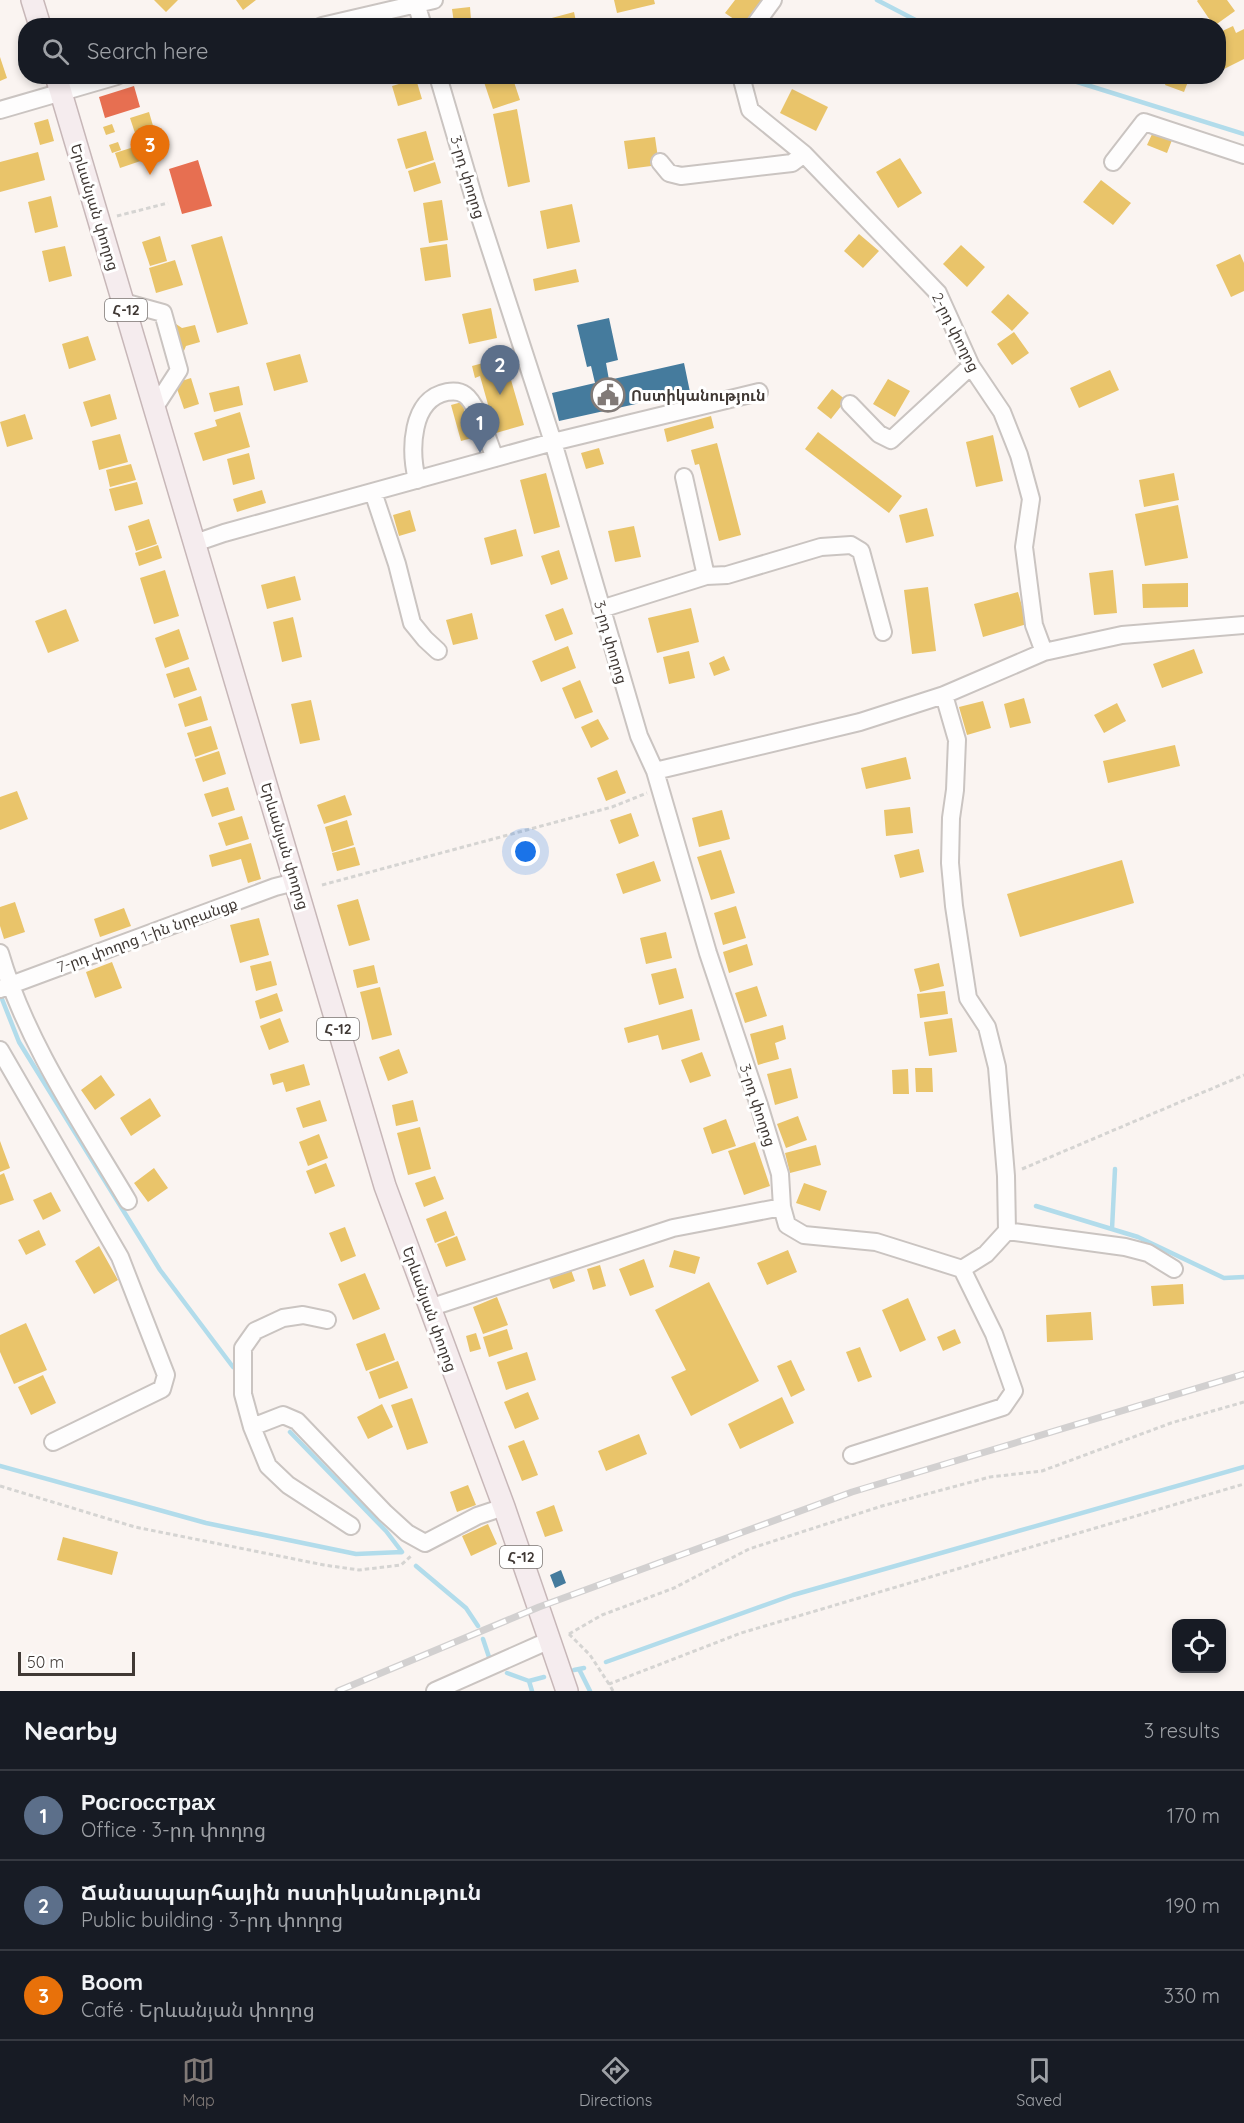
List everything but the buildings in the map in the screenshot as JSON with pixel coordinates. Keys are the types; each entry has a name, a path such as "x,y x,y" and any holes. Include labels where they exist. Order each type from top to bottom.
{"main road":[{"path":"32,0 38,18"},
{"name":"Երևանյան փողոց","path":"58,84 386,1186 539,1607 560,1637"},
{"name":"Հ-12","path":"560,1637 567,1691"}],"street":[{"path":"353,18 416,2 434,0"},
{"path":"760,18 772,0"},
{"path":"416,2 421,18"},
{"path":"0,110 58,84"},
{"name":"3-րդ փողոց","path":"440,84 475,202 553,442 639,736 655,771 708,953 759,1105 780,1174 782,1206"},
{"name":"2-րդ փողոց","path":"743,84 750,110 804,154 938,293 971,366 1002,412 1019,455 1031,498 1024,547 1034,625 1044,651"},
{"path":"1113,162 1144,122 1244,155"},
{"path":"660,162 669,173 681,176 792,163 804,154"},
{"path":"123,302 163,313 179,370 155,408"},
{"path":"850,404 879,434 891,440 971,366"},
{"path":"417,480 414,467 414,437 421,412 430,400 441,393 454,391 464,393 472,403 495,458"},
{"path":"195,543 553,442 759,392"},
{"path":"684,477 706,576"},
{"path":"373,492 397,564 412,623 438,651"},
{"path":"601,609 706,576 727,575 821,547 851,545 861,551 883,632"},
{"path":"655,771 860,722 944,695 1044,651 1122,635 1244,625"},
{"path":"944,695 957,740 950,862 954,906 968,999 987,1027 997,1067 1008,1231 986,1254 962,1269"},
{"name":"7-րդ փողոց 1-ին նրբանցք","path":"5,987 275,887 295,882"},
{"path":"0,953 5,987 128,1201"},
{"path":"0,1050 120,1257 166,1375 162,1389 53,1442"},
{"path":"429,1308 673,1228 782,1206 787,1225 804,1235 876,1242 962,1269 994,1334 1014,1391 1003,1407 852,1455"},
{"path":"1008,1231 1125,1247 1148,1253 1174,1269"},
{"path":"327,1320 303,1314 283,1318 255,1331 243,1348 243,1394 252,1427 268,1466 288,1485 351,1526"},
{"path":"252,1427 283,1415 297,1421 385,1513 407,1533 424,1543 477,1516 504,1507"},
{"path":"435,1691 560,1637"}],"path":[{"path":"117,216 168,203"},
{"path":"322,885 612,807 660,788"},
{"path":"1006,1176 1244,1075"},
{"path":"560,1637 602,1615 674,1588 749,1549 882,1506 979,1479 1042,1471 1171,1423 1244,1402"},
{"path":"609,1684 741,1633 1244,1484"},
{"path":"0,1486 135,1527 360,1570 401,1565 424,1543"},
{"path":"560,1637 590,1655 613,1691"}],"waterway":[{"path":"877,0 912,18"},
{"path":"1084,84 1244,134"},
{"path":"0,994 19,1042 160,1270 233,1367"},
{"path":"1112,1229 1115,1169"},
{"path":"1036,1206 1138,1237 1224,1278 1244,1277"},
{"path":"290,1432 386,1531 402,1552"},
{"path":"0,1466 206,1523 356,1554 402,1552"},
{"path":"606,1662 793,1595 1244,1467"},
{"path":"416,1566 466,1608 478,1626"},
{"path":"483,1639 490,1660"},
{"path":"574,1670 584,1668"},
{"path":"579,1669 590,1691"},
{"path":"507,1673 529,1681 544,1677"},
{"path":"529,1681 532,1691"}],"railway":[{"path":"338,1691 539,1607 852,1492 1244,1374"}],"place":[{"name":"Boom","path":"150,175"},
{"name":"Ճանապարհային ոստիկանություն","path":"500,395"},
{"name":"Ոստիկանություն","path":"608,395"},
{"name":"Росгосстрах","path":"480,453"}]}
